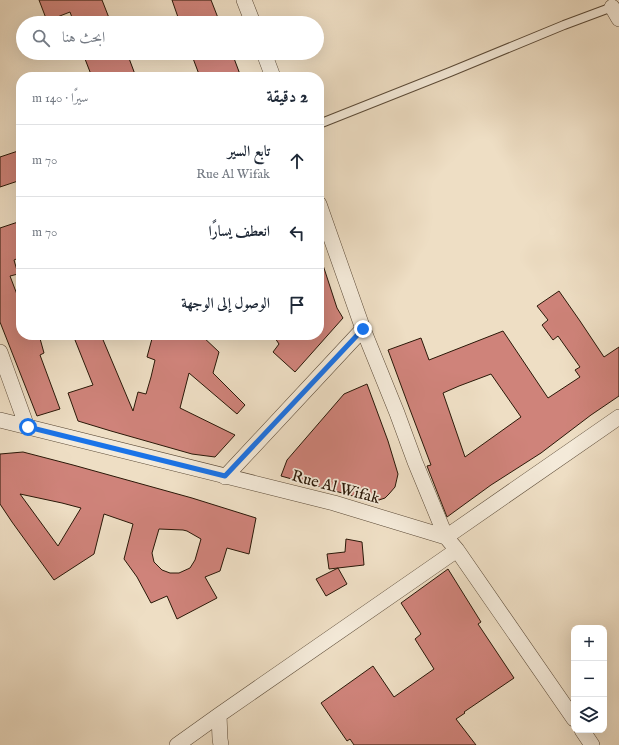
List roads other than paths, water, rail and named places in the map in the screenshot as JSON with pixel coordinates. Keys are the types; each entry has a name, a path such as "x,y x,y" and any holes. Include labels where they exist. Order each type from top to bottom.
{"street":[{"path":"244,0 250,16"},
{"path":"267,60 271,72"},
{"path":"324,218 363,329 446,537 457,550 571,715"},
{"path":"225,476 363,329"},
{"path":"0,352 28,427"},
{"path":"446,537 619,417"},
{"name":"Rue Al Wifak","path":"1,422 28,427 334,503 446,537"},
{"path":"177,745 457,550"},
{"path":"219,715 221,745"},
{"path":"584,733 592,745"}],"lane":[{"path":"324,122 564,25 616,10"}]}
